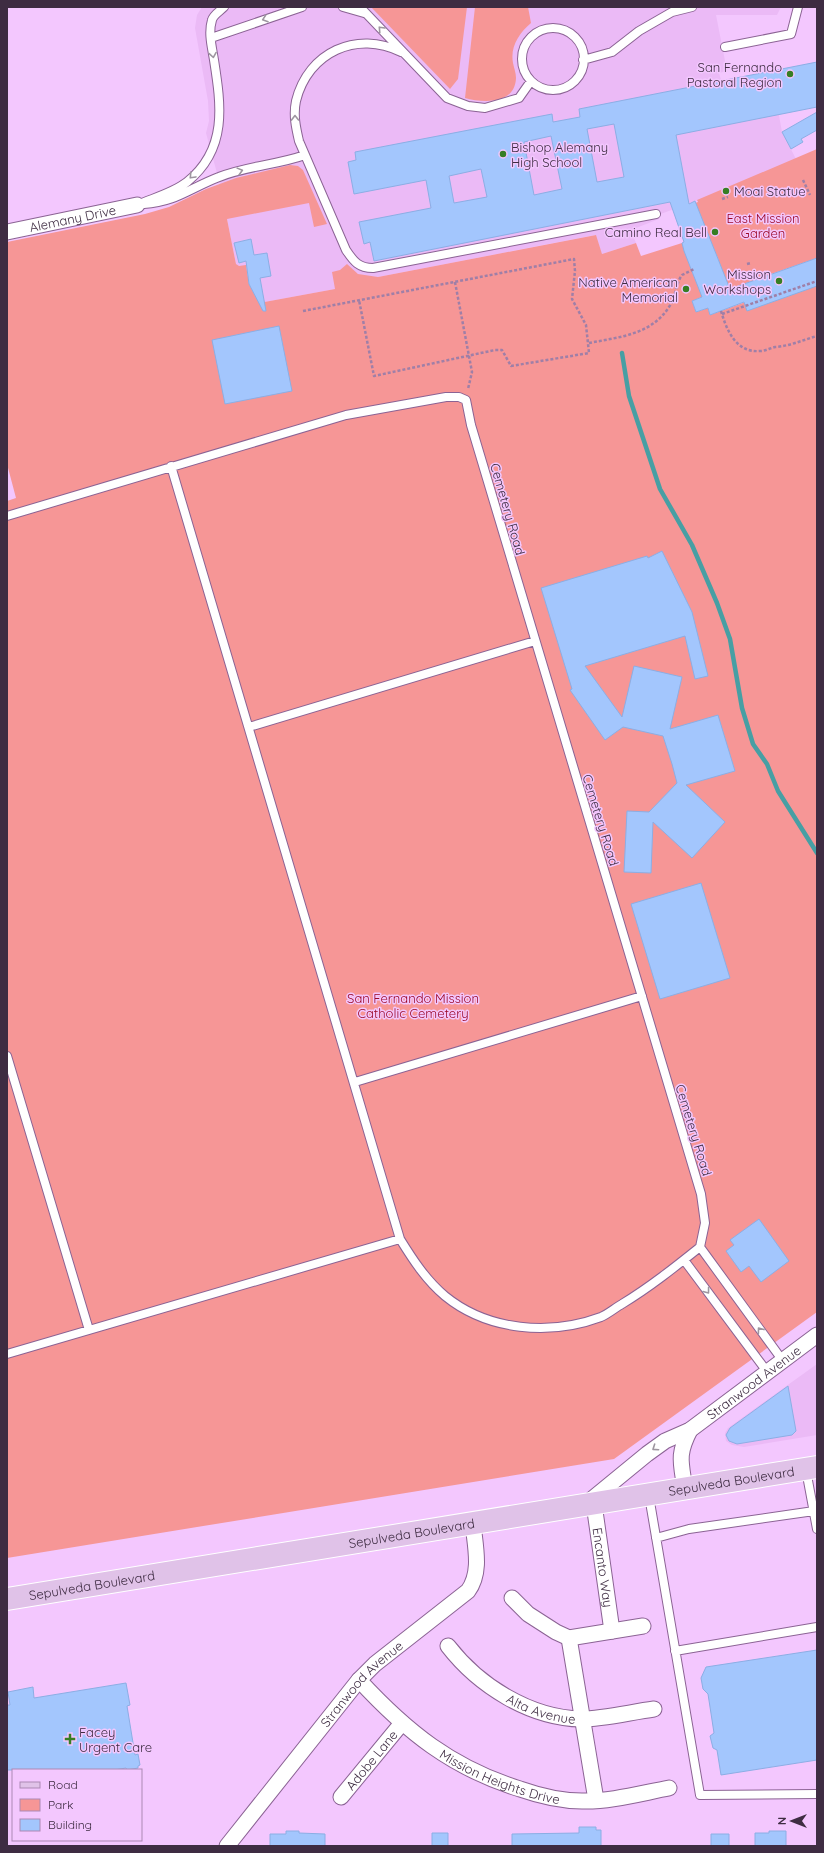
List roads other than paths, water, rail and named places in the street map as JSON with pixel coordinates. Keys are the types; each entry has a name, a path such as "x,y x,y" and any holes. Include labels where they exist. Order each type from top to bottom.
{"main road":[{"name":"Sepulveda Boulevard","path":"7,1599 812,1469"}],"street":[{"name":"Alemany Drive","path":"7,232 137,205"},
{"name":"Stranwood Avenue","path":"588,1505 647,1454 665,1441 690,1430 817,1335"},
{"name":"Stranwood Avenue","path":"685,1489 680,1458 681,1446 690,1430"},
{"name":"Encanto Way","path":"588,1505 612,1631"},
{"name":"Stranwood Avenue","path":"227,1846 359,1680 375,1664 468,1591 473,1584 476,1567 473,1524"},
{"path":"512,1598 528,1614 556,1632 569,1638 643,1626"},
{"path":"569,1638 596,1800"},
{"name":"Alta Avenue","path":"448,1646 472,1672 506,1697 537,1711 558,1717 582,1719 654,1709"},
{"name":"Mission Heights Drive","path":"359,1680 402,1723 436,1750 458,1764 486,1778 532,1793 559,1799 583,1802 669,1788"},
{"name":"Adobe Lane","path":"341,1797 402,1723"}],"lane":[{"path":"137,205 173,190 188,181 202,165 215,142 219,128 220,107 211,38 212,18 224,7"},
{"path":"211,38 302,7"},
{"path":"342,7 362,10 447,98 468,106 485,108 519,98 531,81"},
{"path":"583,60 612,52 646,27 672,12 692,7"},
{"path":"725,47 791,34 798,7"},
{"path":"547,28 556,28 565,31 578,42 582,51 583,60 581,70 576,79 564,87 549,90 540,87 531,81 522,64 522,55 530,38 547,28"},
{"path":"401,52 389,46 369,43 360,43 340,48 318,63 306,78 295,108 295,122 299,141 346,250 355,263 367,268 656,214"},
{"path":"137,205 167,201 218,177 243,170 285,162 305,155"},
{"name":"Cemetery Road","path":"170,466 346,415 446,397 459,397 466,400 474,433 535,641 701,1194 705,1223 700,1247"},
{"path":"7,516 170,466 355,1082 400,1239 420,1271 445,1296 473,1313 505,1324 532,1329 565,1327 602,1316 648,1288 700,1247 783,1361"},
{"path":"249,727 535,641"},
{"path":"355,1082 642,996"},
{"path":"7,1056 89,1330"},
{"path":"7,1354 400,1239"},
{"path":"684,1260 768,1373"},
{"path":"812,1469 814,1511 817,1529"},
{"path":"649,1496 700,1794 817,1794"},
{"path":"656,1538 689,1529 814,1511"},
{"path":"675,1651 817,1627"}],"waterway":[{"path":"622,353 629,396 660,489 692,545 717,603 730,639 742,708 753,744 767,764 778,791 817,853"}],"place":[{"name":"San Fernando Pastoral Region","path":"790,74"},
{"name":"Bishop Alemany High School","path":"503,154"},
{"name":"Moai Statue","path":"726,191"},
{"name":"Camino Real Bell","path":"715,232"},
{"name":"Mission Workshops","path":"779,281"},
{"name":"Native American Memorial","path":"686,289"},
{"name":"Facey Urgent Care","path":"70,1739"}],"park label":[{"name":"East Mission Garden","path":"763,226"},
{"name":"San Fernando Mission Catholic Cemetery","path":"413,1006"}]}
